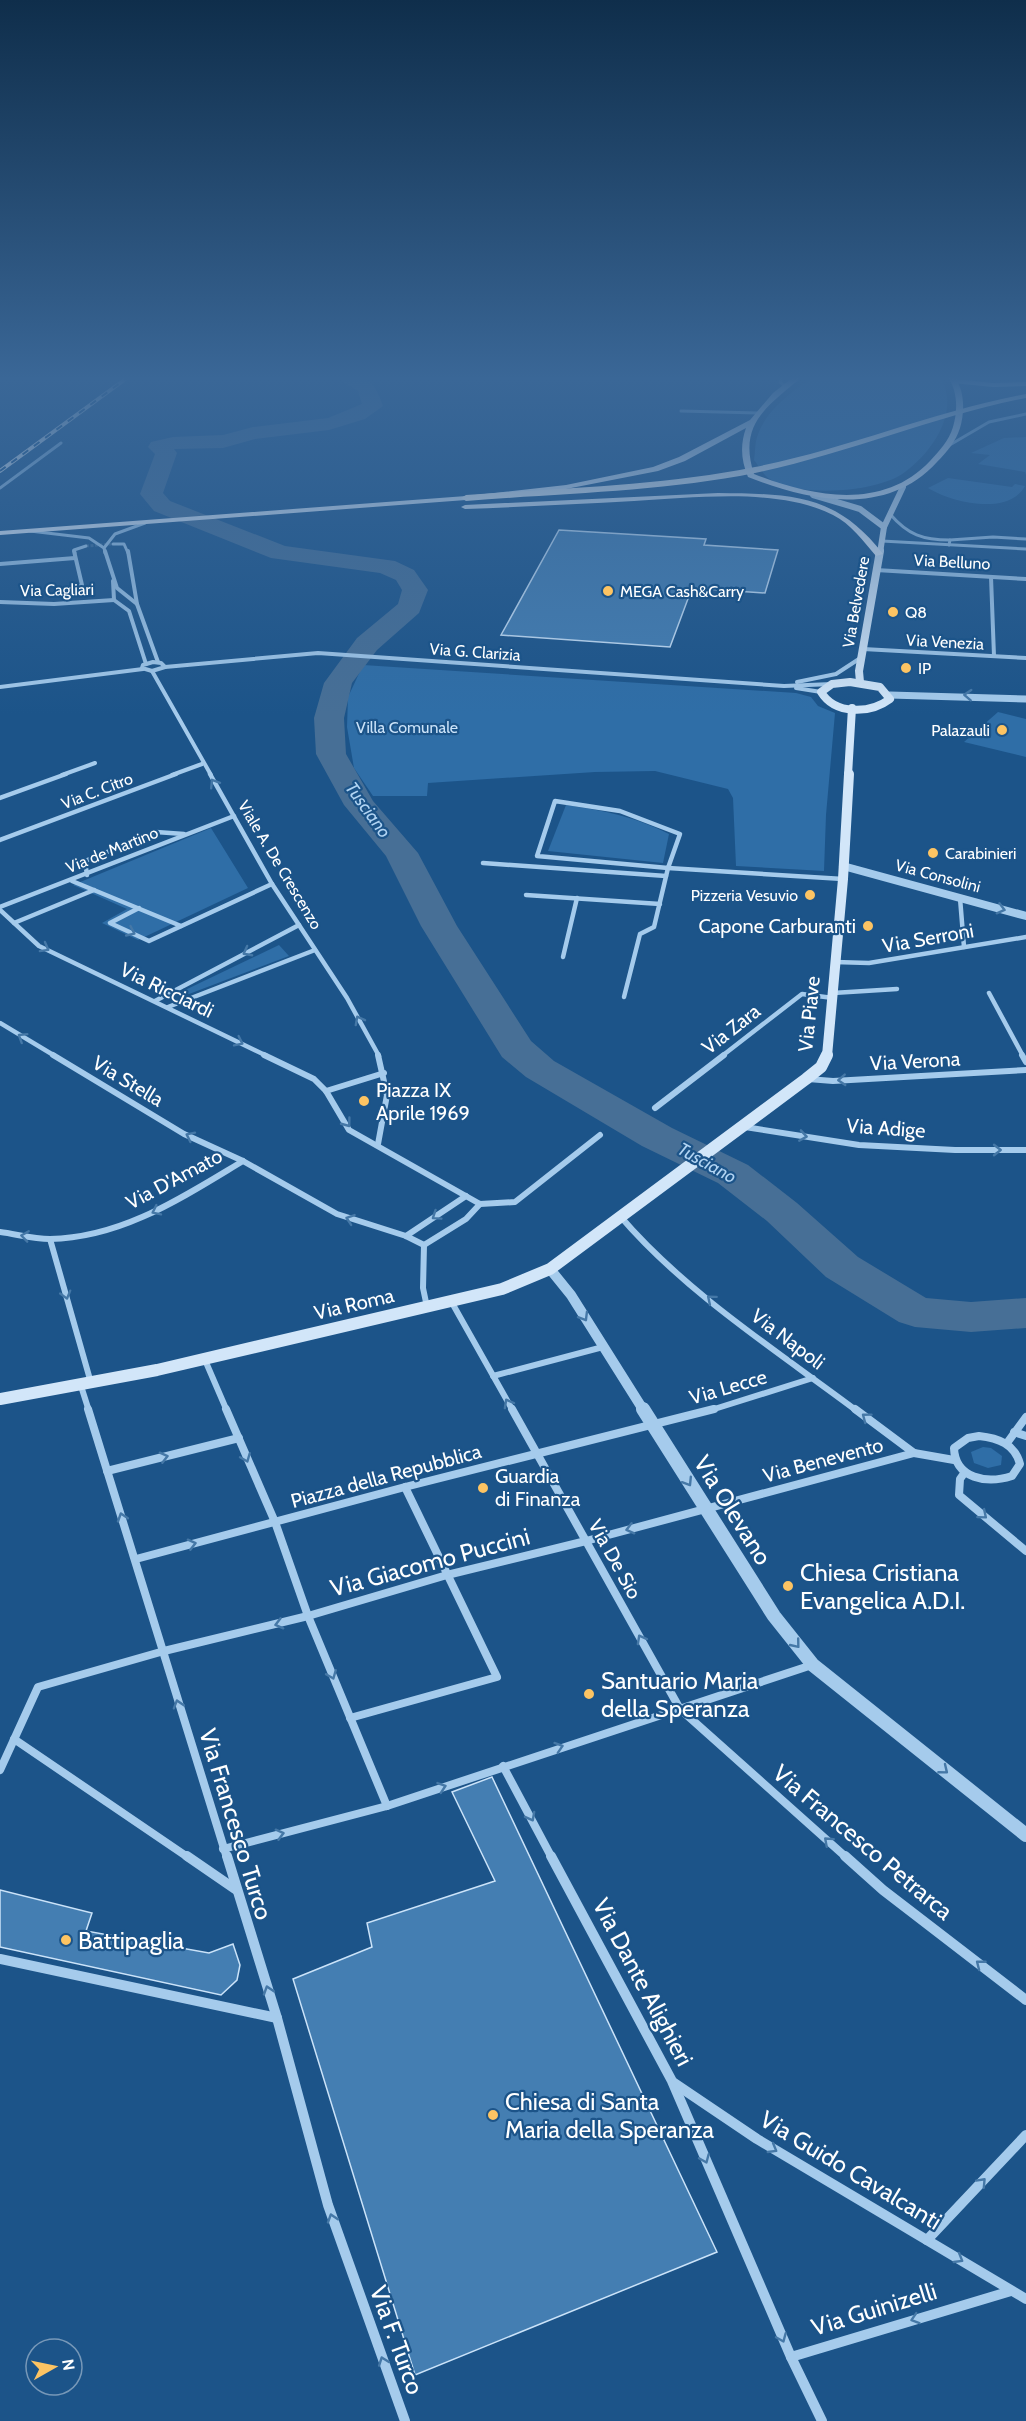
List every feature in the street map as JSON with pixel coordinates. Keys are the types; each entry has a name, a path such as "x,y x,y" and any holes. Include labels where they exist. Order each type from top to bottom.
{"highway":[{"path":"466,498 591,488"}],"main road":[{"path":"0,533 466,498 549,488"},
{"name":"Via Belvedere","path":"786,488 858,507 872,514 884,526"},
{"name":"Via Belvedere","path":"809,494 864,495 898,488"},
{"name":"Via Belvedere","path":"860,682 862,653 884,526 903,488"},
{"path":"415,502 713,489 809,494"},
{"path":"243,514 307,514 706,496 755,496 819,506 837,513 854,525 879,554"},
{"path":"860,682 880,687 890,695 890,699 881,705 852,708 830,703 821,692 832,684 860,682"},
{"path":"843,866 852,708"},
{"name":"Via Piave","path":"684,1168 745,1127 806,1079 821,1066 827,1057 843,866"},
{"name":"Via Roma","path":"0,1399 86,1385 205,1360 502,1289 550,1269 684,1168"}],"street":[{"path":"890,514 900,529 908,534 949,542 993,537 1026,539"},
{"path":"104,548 109,538 117,532 159,520"},
{"path":"29,531 89,538 104,548 113,580 122,597 137,604"},
{"path":"882,541 949,542 1026,549"},
{"path":"113,544 124,544 127,547 137,604 158,662 165,667"},
{"path":"67,603 67,595 82,585 74,550 86,546"},
{"path":"0,564 75,558"},
{"name":"Via Belluno","path":"876,570 1026,579"},
{"path":"991,577 994,656"},
{"path":"113,580 114,600 129,611 146,663"},
{"name":"Via Cagliari","path":"0,602 67,603 114,600"},
{"name":"Via G. Clarizia","path":"152,671 165,667 318,653 766,685 832,684"},
{"path":"766,685 827,678 862,653"},
{"name":"Via Venezia","path":"862,653 1026,658"},
{"path":"143,669 142,666 146,663 158,662"},
{"path":"0,687 143,669 152,671"},
{"name":"Viale A. De Crescenzo","path":"152,671 202,764 272,884 347,998 384,1073"},
{"name":"Via G. Clarizia","path":"784,686 821,692"},
{"path":"890,695 1026,699"},
{"path":"0,798 95,763"},
{"name":"Via C. Citro","path":"0,840 202,764"},
{"path":"624,997 640,934 654,927 667,872 680,834 628,811 593,803 555,801 537,856 667,872"},
{"name":"Via de Martino","path":"0,909 234,816"},
{"path":"87,875 85,861 156,832 188,834"},
{"path":"483,863 843,879"},
{"name":"Via Consolini","path":"843,866 1026,916"},
{"path":"72,881 181,926"},
{"path":"139,908 110,923 149,941 272,884"},
{"path":"14,923 94,890"},
{"path":"526,895 660,904"},
{"path":"563,957 577,898"},
{"path":"960,898 964,947"},
{"name":"Via Ricciardi","path":"0,909 39,946 314,1079 326,1091"},
{"path":"155,1001 299,925"},
{"name":"Via Serroni","path":"834,962 869,963 1026,937"},
{"path":"168,1007 315,950"},
{"name":"Via Zara","path":"655,1108 802,994 833,996 897,989"},
{"path":"989,993 1026,1062"},
{"name":"Via Stella","path":"0,1023 184,1134 243,1161 337,1214 406,1236 424,1245"},
{"name":"Via Verona","path":"806,1079 833,1081 1026,1070"},
{"path":"378,1144 387,1095 384,1073 326,1091 349,1130 378,1144 480,1204 515,1202 600,1135"},
{"name":"Via Adige","path":"745,1127 860,1145 1026,1150"},
{"name":"Via D'Amato","path":"0,1232 50,1239 98,1233 137,1220 171,1204 243,1161"},
{"path":"406,1236 466,1196"},
{"path":"426,1307 423,1288 424,1245 466,1219 480,1204"},
{"name":"Via Napoli","path":"620,1216 643,1243 736,1321 914,1453 954,1460"},
{"name":"Via Francesco Turco","path":"50,1239 107,1471 277,2018 328,2205 351,2274"},
{"name":"Via Olevano","path":"550,1269 571,1295 774,1616 813,1665 1026,1835"},
{"name":"Via De Sio","path":"450,1301 680,1709"},
{"path":"493,1376 603,1347"},
{"name":"Piazza della Repubblica","path":"205,1360 275,1522 536,1454"},
{"name":"Via Lecce","path":"536,1454 748,1400 813,1377"},
{"path":"1006,1443 1026,1418"},
{"path":"1014,1432 1026,1436"},
{"path":"985,1436 1006,1443 1019,1456 1020,1464 1012,1476 996,1481 984,1480 965,1472 954,1460 954,1448 968,1438 985,1436"},
{"path":"107,1471 239,1438"},
{"name":"Via Benevento","path":"706,1508 914,1453"},
{"path":"965,1472 960,1479 959,1495 1026,1551"},
{"path":"350,1718 497,1677 405,1487"},
{"name":"Via Giacomo Puccini","path":"0,1770 38,1687 164,1651 308,1616 447,1575 586,1541 706,1508"},
{"path":"136,1559 275,1522 308,1616 387,1806"},
{"path":"223,1850 387,1806 813,1665"},
{"name":"Via Francesco Petrarca","path":"680,1709 883,1890 1026,2000"},
{"path":"14,1739 236,1890"},
{"name":"Via Dante Alighieri","path":"503,1766 672,2081 791,2357 822,2421"},
{"path":"0,1959 277,2018"},
{"name":"Via Guido Cavalcanti","path":"672,2081 757,2139 1011,2291"},
{"path":"927,2240 1026,2135"},
{"name":"Via F. Turco","path":"351,2274 403,2419"},
{"path":"1011,2291 1026,2299"},
{"name":"Via Guinizelli","path":"791,2357 970,2301 1011,2291"}],"green space":[{"path":"797,488 857,488 837,490"},
{"path":"928,488 1023,488 1017,495 994,504 965,502"},
{"name":"Villa Comunale","path":"363,665 796,693 811,697 818,706 835,713 826,815 824,871 736,866 733,798 728,789 655,771 595,772 428,783 427,796 373,796 354,768 347,727 348,697"},
{"name":"Palazauli","path":"998,712 1026,719 1026,757 964,742"},
{"path":"566,805 619,815 669,834 663,863 548,851"},
{"path":"211,828 248,888 138,940 102,923 127,909 73,885"},
{"path":"279,945 289,956 189,994 183,991"},
{"path":"983,1447 991,1448 1002,1456 1001,1465 988,1468 974,1463 971,1452"}],"building":[{"name":"MEGA Cash&Carry","path":"559,530 706,539 704,545 778,550 765,593 692,588 670,647 501,635"},
{"name":"Chiesa di Santa Maria della Speranza","path":"492,1777 717,2252 415,2375 293,1979 372,1947 367,1923 495,1881 452,1792"},
{"name":"Battipaglia","path":"0,1890 92,1913 86,1931 209,1953 233,1944 240,1965 237,1980 221,1995 0,1947"}],"waterway":[{"name":"Tusciano","path":"153,488 151,494 162,506 280,553 386,566 405,575 415,590 410,607 367,644 338,683 329,718 331,754 360,805 401,853 439,926 516,1049 540,1069 657,1137 733,1174 782,1212 842,1267 915,1312 971,1317 1026,1313"}],"tunnel":[{"path":"86,546 113,544"}],"place":[{"name":"MEGA Cash&Carry","path":"608,591"},
{"name":"Q8","path":"893,612"},
{"name":"IP","path":"906,668"},
{"name":"Palazauli","path":"1002,730"},
{"name":"Carabinieri","path":"933,853"},
{"name":"Pizzeria Vesuvio","path":"810,895"},
{"name":"Capone Carburanti","path":"868,926"},
{"name":"Piazza IX Aprile 1969","path":"364,1101"},
{"name":"Guardia di Finanza","path":"483,1488"},
{"name":"Chiesa Cristiana Evangelica A.D.I.","path":"788,1586"},
{"name":"Santuario Maria della Speranza","path":"589,1694"},
{"name":"Battipaglia","path":"66,1940"},
{"name":"Chiesa di Santa Maria della Speranza","path":"493,2115"}]}
